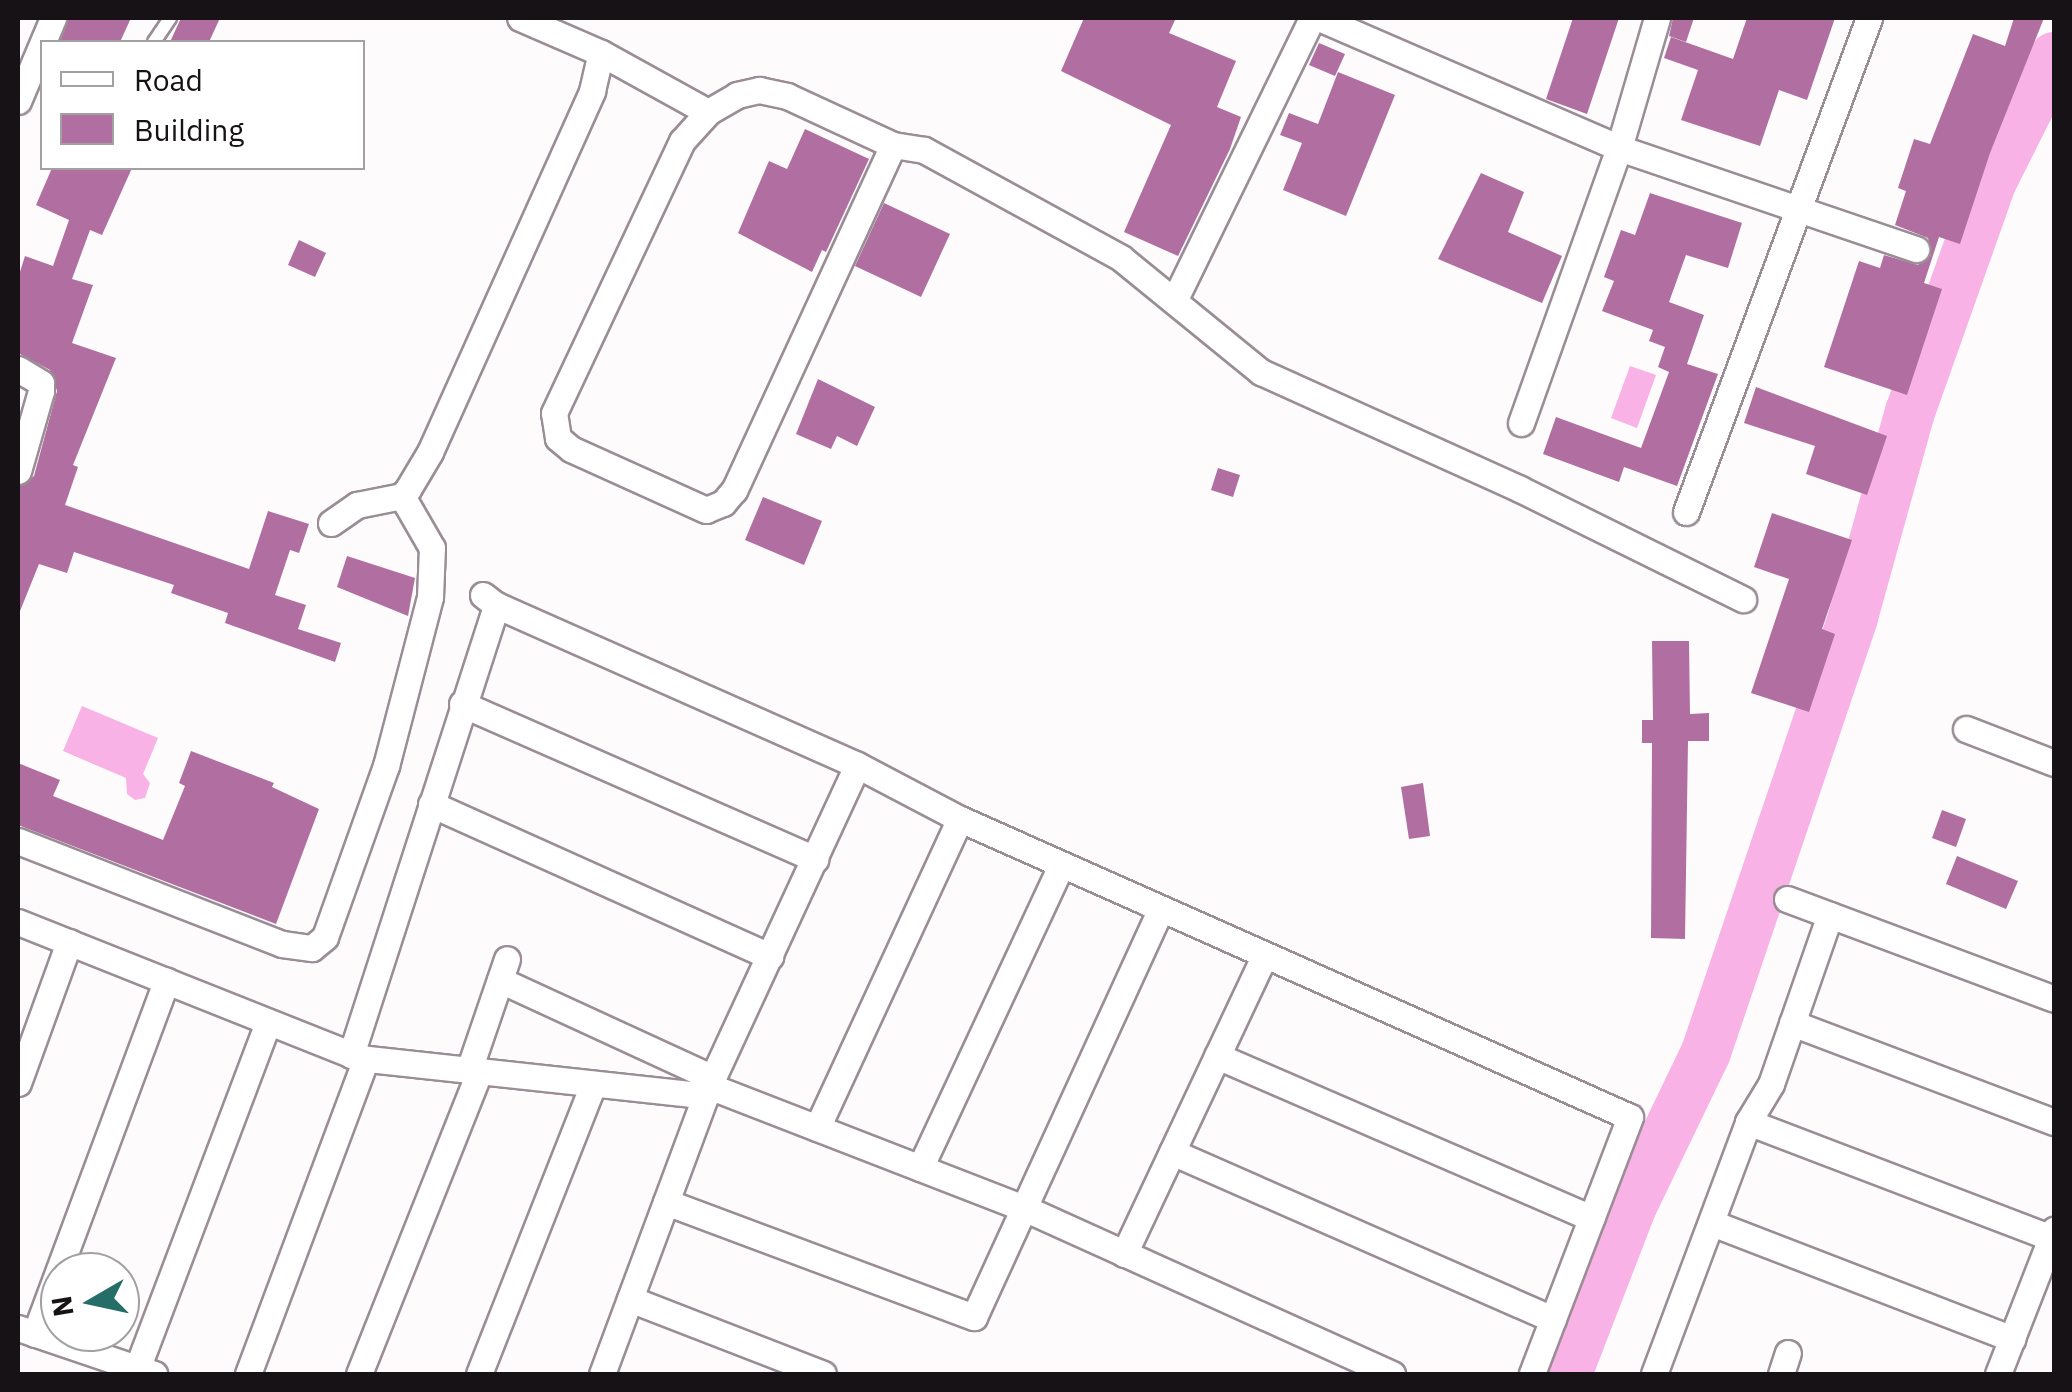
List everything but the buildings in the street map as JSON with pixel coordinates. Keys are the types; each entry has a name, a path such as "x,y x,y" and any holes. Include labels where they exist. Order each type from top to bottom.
{"street":[{"path":"520,18 601,53 708,112"},
{"path":"1174,301 1316,18 1619,148 1916,249"},
{"path":"1521,423 1619,148 1657,18"},
{"path":"1686,512 1869,18"},
{"path":"18,101 40,47"},
{"path":"331,523 357,504 402,496 430,452 592,91 601,53"},
{"path":"893,145 734,490 723,503 706,510 571,448 558,438 554,414 682,140 708,112 737,95 759,90 787,96 893,145 924,150 1121,258 1261,372 1520,489 1744,599"},
{"path":"18,369 41,382 42,390 18,470"},
{"path":"18,841 282,944 312,948 326,937 391,749 430,598 432,548 402,496"},
{"path":"248,1374 358,1057 490,600 857,765 960,819 1160,910 1630,1117 1532,1374"},
{"path":"462,704 815,859"},
{"path":"1966,729 2054,762"},
{"path":"602,1374 710,1087 857,765"},
{"path":"431,804 770,956"},
{"path":"816,1128 960,819"},
{"path":"920,1168 1061,865"},
{"path":"1787,899 2054,999"},
{"path":"666,1202 974,1317 1160,910"},
{"path":"1654,1374 1748,1122 1771,1084 1830,915"},
{"path":"18,922 358,1057 594,1084 710,1087"},
{"path":"18,1083 68,942"},
{"path":"1124,1254 1264,957"},
{"path":"358,1374 474,1071 503,970 710,1087 1024,1208 1392,1374"},
{"path":"166,981 26,1331 145,1372 268,1022"},
{"path":"1792,1022 2054,1122"},
{"path":"1217,1056 1592,1218"},
{"path":"478,1374 594,1084"},
{"path":"1748,1122 2053,1234 1998,1374"},
{"path":"1172,1152 1554,1319"},
{"path":"1712,1223 2012,1339"},
{"path":"630,1300 824,1374"}],"lane":[{"path":"155,40 170,18"}],"shaded area":[{"path":"1630,366 1656,375 1637,428 1611,418"},
{"path":"82,706 158,738 143,774 150,783 145,798 135,800 127,794 126,778 63,751"}],"waterway":[{"path":"1567,1374 1631,1208 1706,1052 1853,617 1910,412 1991,183 2054,57"}]}
